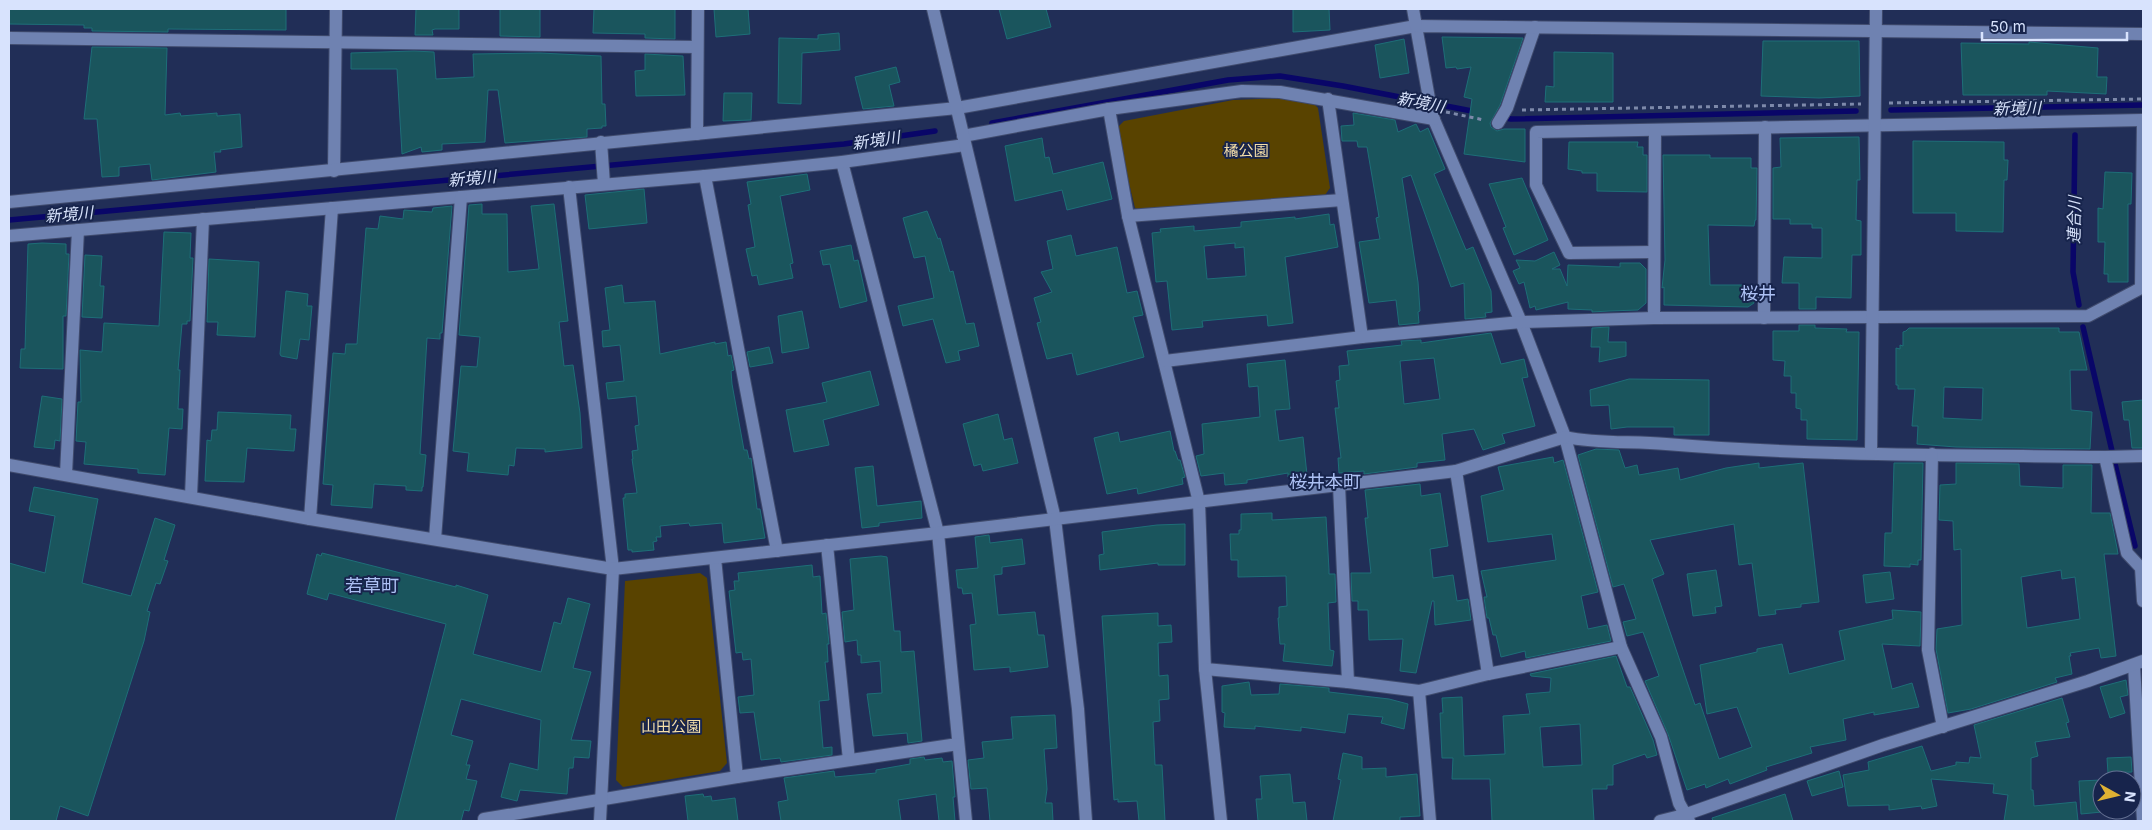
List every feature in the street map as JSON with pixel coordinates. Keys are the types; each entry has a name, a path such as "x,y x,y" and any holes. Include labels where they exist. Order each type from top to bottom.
{"street":[{"path":"334,171 336,9"},
{"path":"697,134 698,9"},
{"path":"933,9 1055,519 1078,709 1086,821"},
{"path":"1413,9 1432,115 1521,322 1564,437 1622,647 1660,737 1679,803 1687,818"},
{"path":"1871,453 1876,9"},
{"path":"9,202 957,108 1416,26 2143,34"},
{"path":"1499,122 1506,109 1536,27"},
{"path":"9,38 697,47"},
{"path":"9,236 705,176 842,162 964,141 1110,109 1242,91 1280,92 1432,115"},
{"path":"1328,99 1362,337"},
{"path":"1110,109 1128,216 1199,502 1205,669 1221,821"},
{"path":"1165,361 1362,337 1521,322 1654,318 2088,316 2141,288 2143,120 1536,132 1536,185 1569,253 1654,252"},
{"path":"1764,318 1765,127"},
{"path":"1654,318 1655,130"},
{"path":"601,142 604,184"},
{"path":"842,162 938,533 966,821"},
{"path":"705,176 777,551"},
{"path":"569,187 613,569 600,821"},
{"path":"435,539 461,197"},
{"path":"1128,216 1342,200"},
{"path":"310,519 332,208"},
{"path":"191,496 203,219"},
{"path":"66,474 78,230"},
{"path":"9,464 310,519 613,569 938,533 1456,471 1564,437 1588,442 1639,442 1711,448 1871,453 2143,456"},
{"path":"1932,454 1928,650 1943,727"},
{"path":"2105,457 2126,553 2141,568 2143,601"},
{"path":"1456,471 1488,674"},
{"path":"1340,485 1348,682"},
{"path":"827,545 849,760"},
{"path":"715,558 737,777"},
{"path":"1205,669 1348,682 1419,691 1488,674 1622,647"},
{"path":"1660,821 1687,818 1882,745 2088,682 2139,663 2143,821"},
{"path":"1419,691 1430,821"},
{"path":"484,821 484,819 737,777 958,744"}],"path":[{"path":"1506,109 2143,99"}],"green space":[{"name":"橘公園","path":"1281,98 1313,103 1318,108 1330,188 1325,195 1143,211 1135,208 1116,129 1124,121 1233,100"},
{"name":"山田公園","path":"700,573 707,578 727,763 720,771 623,787 616,780 625,581"}],"building":[{"path":"9,9 286,9 286,30 168,29 168,32 92,31 92,28 84,28 84,25 9,24"},
{"path":"416,9 459,9 459,29 435,29 432,30 433,35 415,35"},
{"path":"500,9 540,9 540,37 500,36"},
{"path":"594,9 675,9 675,39 645,38 645,34 593,33"},
{"path":"714,9 748,9 750,34 716,37"},
{"path":"999,9 1046,9 1051,27 1007,39"},
{"path":"1293,9 1329,9 1330,30 1293,32"},
{"path":"839,33 840,50 802,53 801,104 778,103 779,38 818,39 818,35"},
{"path":"1442,37 1523,38 1500,105 1490,123 1491,127 1497,131 1525,129 1525,162 1464,154 1472,99 1464,97 1471,67 1446,68"},
{"path":"1404,39 1409,73 1380,78 1375,45"},
{"path":"1763,41 1859,41 1860,96 1819,98 1761,96"},
{"path":"2029,42 2098,48 2097,77 2107,77 2106,94 2047,91 2047,95 1963,95 1961,43 2029,44"},
{"path":"92,47 167,48 165,115 180,113 181,116 217,113 217,116 240,114 242,147 214,152 216,172 152,180 150,164 119,167 119,176 102,177 97,119 84,119"},
{"path":"434,52 436,79 474,77 473,54 540,53 601,56 602,104 605,104 606,126 587,129 587,137 505,143 498,90 488,90 485,142 442,144 442,150 422,152 421,147 402,154 397,69 351,69 351,53"},
{"path":"1554,52 1613,53 1613,102 1545,102 1546,86 1554,87"},
{"path":"645,54 683,56 685,95 636,96 635,71 645,70"},
{"path":"896,67 900,82 889,85 894,106 863,109 855,77"},
{"path":"724,93 752,93 751,120 723,121"},
{"path":"1353,113 1395,120 1398,132 1416,124 1420,132 1428,128 1445,169 1434,174 1466,250 1473,247 1491,291 1492,312 1485,313 1486,317 1465,319 1464,283 1451,287 1411,175 1402,178 1418,282 1419,323 1399,325 1396,300 1369,303 1359,242 1380,239 1376,218 1379,217 1367,147 1358,147 1357,141 1342,141 1341,126 1354,125"},
{"path":"1859,137 1860,180 1857,180 1856,220 1861,221 1861,255 1852,255 1851,298 1816,297 1816,309 1799,309 1799,283 1782,283 1784,257 1822,258 1822,228 1812,228 1812,224 1790,224 1790,219 1773,219 1773,168 1781,167 1780,138"},
{"path":"1042,138 1045,158 1049,157 1053,174 1103,162 1112,199 1067,210 1062,190 1015,201 1005,146"},
{"path":"1913,141 2004,142 2004,160 2008,160 2007,180 2004,180 2003,232 1956,231 1956,213 1913,213"},
{"path":"1569,142 1638,142 1637,147 1643,147 1643,155 1647,155 1647,192 1597,191 1597,173 1582,173 1582,171 1568,169"},
{"path":"1663,155 1710,155 1710,158 1751,158 1751,168 1757,168 1756,220 1754,226 1708,225 1710,285 1754,285 1754,303 1748,307 1664,305 1664,287 1662,288 1665,260"},
{"path":"2105,172 2132,173 2131,204 2128,204 2128,282 2108,282 2108,274 2104,274 2105,242 2098,242 2098,208 2103,209"},
{"path":"807,174 810,190 780,196 793,263 790,264 793,278 759,285 757,275 752,276 746,249 755,247 748,205 751,204 747,182"},
{"path":"1522,178 1548,240 1514,255 1503,228 1506,227 1489,184"},
{"path":"644,189 647,223 589,229 585,195"},
{"path":"482,204 482,214 507,214 508,272 539,269 531,206 554,204 568,321 559,322 564,366 573,365 580,413 582,448 545,452 545,449 516,448 514,466 509,465 508,475 467,471 469,453 453,451 461,366 477,367 480,337 459,335 469,205"},
{"path":"452,206 442,333 440,333 440,339 427,338 420,454 426,455 422,491 406,490 406,486 374,484 372,508 331,505 333,485 323,484 333,353 345,354 346,344 357,344 366,228 378,229 380,216 403,219 404,210 432,212 433,208"},
{"path":"927,211 938,239 940,238 950,272 953,271 966,324 974,323 979,346 958,351 960,360 946,363 933,319 903,326 898,306 934,298 925,256 914,258 903,218"},
{"path":"1329,214 1330,225 1334,224 1338,247 1285,257 1293,323 1268,326 1267,315 1202,321 1203,327 1172,330 1167,281 1156,282 1152,233 1161,232 1160,229 1194,226 1194,231 1241,227 1241,222 1295,217 1295,219","holes":["1235,243 1235,248 1244,247 1246,276 1207,279 1204,246"]},
{"path":"164,232 191,233 190,258 193,258 190,321 187,321 187,324 182,324 178,370 180,370 178,409 183,409 182,429 169,428 165,475 138,473 138,469 84,464 86,442 76,441 78,402 81,402 80,350 102,352 104,323 159,326"},
{"path":"1071,235 1076,256 1117,247 1127,293 1137,291 1143,315 1133,317 1144,357 1077,375 1072,353 1047,359 1037,323 1041,322 1034,298 1052,292 1041,272 1053,269 1047,241"},
{"path":"28,244 66,244 66,254 69,254 66,316 63,316 63,369 20,368 21,349 25,349"},
{"path":"851,245 854,261 858,260 867,301 840,308 830,264 823,265 820,251"},
{"path":"1554,252 1560,265 1552,269 1560,269 1567,286 1568,265 1620,267 1620,263 1640,263 1646,269 1646,303 1638,310 1592,312 1592,310 1568,309 1568,302 1536,310 1535,306 1530,308 1524,282 1519,284 1513,271 1520,268 1516,260 1535,261"},
{"path":"85,255 102,256 100,286 104,286 102,318 82,317"},
{"path":"209,259 259,262 255,337 217,335 218,322 207,322"},
{"path":"622,285 624,303 655,301 660,354 715,342 715,344 726,342 728,356 731,355 734,370 731,371 732,384 744,450 747,450 749,459 751,458 757,509 760,509 765,538 724,543 722,523 690,526 689,523 660,526 661,537 656,537 657,541 653,542 654,550 632,552 632,550 628,550 623,498 625,498 625,494 637,493 632,459 632,451 638,450 635,426 639,425 636,396 608,399 606,383 624,381 620,345 603,347 602,331 610,330 605,288"},
{"path":"286,291 308,294 307,306 312,306 309,340 300,339 297,359 281,356 280,354"},
{"path":"802,311 809,348 782,353 778,316"},
{"path":"1799,325 1815,325 1815,328 1847,329 1846,332 1859,332 1857,440 1807,439 1807,420 1801,420 1801,409 1796,408 1796,393 1791,393 1791,376 1784,376 1785,361 1773,360 1773,331 1799,331"},
{"path":"1609,327 1608,342 1626,342 1626,356 1599,362 1600,347 1591,347 1592,328"},
{"path":"1909,328 2059,328 2059,332 2079,332 2087,370 2070,370 2071,410 2092,412 2090,449 1956,447 1917,444 1918,426 1912,426 1915,389 1898,389 1898,385 1896,385 1896,348 1900,349 1900,345 1903,346 1903,332","holes":["1944,387 1983,388 1982,420 1943,418"]},
{"path":"1491,333 1501,364 1524,359 1528,377 1522,378 1535,426 1502,434 1505,443 1483,450 1474,429 1442,434 1445,460 1417,463 1417,467 1364,474 1364,471 1339,473 1338,458 1341,458 1335,408 1339,408 1336,381 1340,380 1339,366 1349,365 1347,351 1402,345 1401,341 1421,340 1421,343","holes":["1434,358 1440,399 1404,404 1400,361"]},
{"path":"769,347 773,363 750,367 747,352"},
{"path":"1285,360 1290,409 1275,410 1279,441 1303,437 1307,475 1288,477 1288,473 1247,480 1247,483 1225,485 1224,473 1201,476 1196,456 1204,454 1202,424 1260,417 1258,386 1249,387 1247,364"},
{"path":"870,371 879,405 823,420 829,445 794,452 786,410 827,402 822,383"},
{"path":"1629,379 1709,380 1709,435 1674,435 1674,427 1611,429 1609,405 1591,406 1590,390"},
{"path":"42,396 62,399 60,441 55,440 54,449 34,447"},
{"path":"2143,400 2143,448 2132,448 2129,420 2124,420 2122,402"},
{"path":"218,412 291,415 290,429 296,429 294,451 247,448 244,482 205,481 207,440 211,441 212,430 217,430"},
{"path":"998,414 1004,440 1012,438 1018,463 983,471 981,464 974,466 963,424"},
{"path":"1170,431 1174,451 1178,460 1180,460 1185,477 1182,478 1183,484 1138,494 1137,488 1107,494 1094,438 1118,432 1120,442"},
{"path":"1596,449 1619,450 1625,468 1637,465 1639,475 1678,468 1680,480 1726,468 1759,463 1759,468 1803,463 1819,602 1801,604 1801,607 1775,610 1776,614 1759,616 1752,563 1739,565 1734,524 1650,540 1664,574 1652,579 1695,705 1700,703 1719,759 1752,747 1737,707 1707,714 1700,665 1757,652 1757,649 1782,644 1789,674 1845,660 1839,631 1893,619 1892,610 1921,612 1920,646 1882,644 1892,689 1912,683 1919,707 1874,715 1874,712 1843,719 1846,740 1810,747 1812,753 1766,767 1767,770 1730,784 1728,779 1706,788 1705,784 1687,790 1668,734 1645,681 1659,676 1643,632 1627,636 1623,622 1636,619 1624,584 1613,587 1578,455"},
{"path":"1553,457 1554,463 1563,460 1598,592 1581,596 1588,629 1607,625 1611,641 1526,658 1525,651 1501,657 1496,635 1493,635 1489,618 1487,618 1484,597 1487,597 1481,571 1556,560 1552,534 1488,542 1481,496 1504,490 1498,467"},
{"path":"1894,463 1923,463 1921,560 1918,560 1918,565 1910,564 1910,567 1884,566 1885,533 1892,533"},
{"path":"1956,463 2019,464 2020,486 2063,488 2063,465 2092,465 2091,513 2110,513 2118,554 2104,554 2116,656 2101,658 2099,648 2070,653 2072,674 2055,678 2057,682 1971,709 1948,713 1936,649 1937,629 1962,625 1961,549 1954,550 1953,521 1939,520 1940,485 1956,484","holes":["2061,570 2062,579 2075,577 2080,619 2027,628 2021,577"]},
{"path":"873,466 877,506 921,501 922,518 879,523 879,526 862,528 855,468"},
{"path":"1420,484 1421,496 1440,493 1448,546 1430,549 1433,578 1453,575 1457,601 1468,599 1471,620 1435,625 1434,601 1432,601 1416,673 1400,671 1403,639 1369,640 1368,610 1358,610 1358,601 1352,601 1351,573 1371,573 1365,518 1368,518 1365,490"},
{"path":"34,487 98,499 82,583 131,596 155,518 175,525 164,560 168,561 160,584 156,583 147,611 150,612 144,641 88,816 60,806 56,821 9,821 9,563 45,573 55,516 29,511"},
{"path":"1272,513 1272,520 1326,517 1329,574 1335,574 1336,602 1328,603 1330,650 1334,651 1332,666 1283,661 1285,644 1280,644 1278,618 1279,607 1287,606 1286,576 1238,577 1238,560 1231,560 1230,534 1239,534 1239,530 1241,530 1241,514"},
{"path":"1185,524 1185,565 1158,565 1158,563 1100,570 1099,555 1104,554 1102,532 1157,525"},
{"path":"989,535 990,543 1022,539 1025,564 1002,567 1002,574 994,575 998,615 1035,612 1038,635 1044,635 1048,667 1010,672 1010,667 974,670 970,625 976,624 972,593 963,594 962,588 958,588 956,570 978,568 975,537"},
{"path":"322,553 456,587 456,585 488,595 473,654 541,672 554,622 561,624 568,598 590,604 573,668 591,672 571,740 591,741 589,758 574,757 573,768 569,768 567,794 520,790 517,801 501,797 510,763 538,770 541,720 461,699 451,735 473,741 466,765 470,765 466,779 477,781 469,811 464,810 461,821 395,821 446,624 329,593 327,600 307,594 317,554 321,556"},
{"path":"887,557 894,631 900,631 901,652 914,651 922,741 908,743 907,733 873,736 867,694 882,693 880,661 861,663 861,655 858,655 857,640 845,642 842,612 854,610 850,559"},
{"path":"812,565 813,577 820,576 822,614 826,613 829,644 827,644 828,662 825,662 829,700 819,701 823,748 832,747 832,755 781,762 780,758 761,760 754,712 740,713 738,697 754,695 751,659 743,660 742,652 736,653 729,591 735,590 734,581 739,581 738,573"},
{"path":"1716,570 1722,606 1715,607 1716,613 1693,616 1687,574"},
{"path":"1890,572 1894,599 1866,603 1863,575"},
{"path":"1158,613 1158,626 1171,625 1172,642 1158,643 1159,676 1168,675 1169,699 1159,700 1160,721 1153,722 1155,765 1162,765 1165,821 1139,821 1137,801 1118,802 1118,799 1114,800 1102,616"},
{"path":"1616,656 1627,687 1630,687 1653,740 1657,755 1647,758 1645,754 1613,765 1613,785 1607,785 1607,789 1592,789 1594,821 1492,821 1490,779 1452,779 1453,758 1442,758 1440,713 1443,713 1442,698 1462,697 1464,756 1505,754 1503,716 1530,714 1526,694 1550,692 1551,678 1531,676 1530,674","holes":["1580,724 1582,765 1543,767 1540,727"]},
{"path":"2126,680 2128,695 2120,697 2125,713 2110,718 2100,687"},
{"path":"1249,682 1251,695 1279,694 1280,684 1329,688 1329,692 1389,699 1408,704 1404,729 1381,723 1383,717 1348,714 1345,733 1301,727 1301,731 1255,726 1255,729 1224,727 1225,713 1222,712 1222,686"},
{"path":"2062,698 2069,722 2066,723 2070,737 2035,742 2038,756 2031,758 2031,790 2033,790 2034,806 2076,802 2078,821 2004,821 2008,795 1993,793 1994,784 1931,779 1937,806 1922,809 1921,806 1889,810 1889,805 1848,806 1843,775 1869,770 1868,762 1922,746 1931,771 1956,765 1956,762 1969,763 1970,757 1981,758 1974,725"},
{"path":"1055,715 1057,748 1044,749 1047,789 1045,803 1052,803 1053,821 990,821 987,788 971,789 968,760 984,758 982,742 1013,739 1011,717"},
{"path":"1343,753 1362,757 1362,769 1386,768 1386,777 1417,774 1420,816 1400,817 1400,821 1333,821 1341,780 1338,779"},
{"path":"924,757 925,760 942,758 943,762 952,761 955,821 939,821 936,794 898,800 901,821 781,821 778,802 788,800 784,778 834,771 835,777 876,773 876,770 910,764 910,759"},
{"path":"2131,757 2132,770 2108,770 2107,758"},
{"path":"1839,771 1843,787 1812,796 1807,781"},
{"path":"1290,774 1293,803 1305,802 1307,821 1258,821 1256,799 1262,799 1260,776"},
{"path":"2092,780 2092,813 2081,814 2079,781"},
{"path":"703,794 704,797 711,796 712,801 735,798 738,821 688,821 685,796"},
{"path":"1785,794 1793,821 1713,821 1712,818"}],"waterway":[{"name":"新境川","path":"992,123 1228,80 1280,76 1477,112"},
{"name":"新境川","path":"1891,110 2143,105"},
{"name":"新境川","path":"1501,117 1511,119 1856,111"},
{"name":"新境川","path":"9,220 844,144 935,131"},
{"name":"連合川","path":"2075,135 2073,272 2079,305"},
{"name":"連合川","path":"2083,327 2112,451"},
{"name":"連合川","path":"2115,464 2135,546"}],"district":[{"name":"桜井","path":"1758,293"},
{"name":"桜井本町","path":"1325,481"},
{"name":"若草町","path":"372,585"}]}
